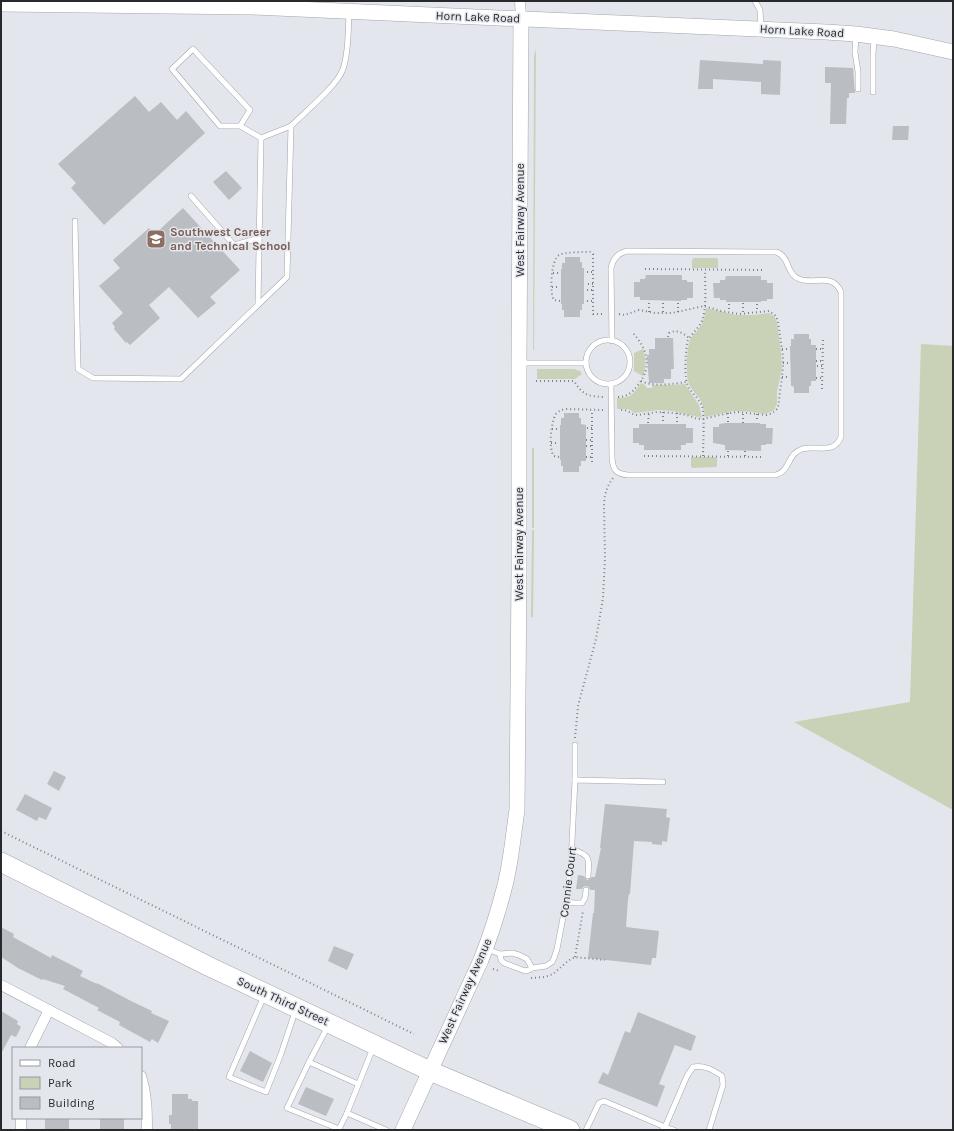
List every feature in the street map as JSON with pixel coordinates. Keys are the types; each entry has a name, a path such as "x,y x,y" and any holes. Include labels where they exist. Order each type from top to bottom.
{"highway":[{"name":"South Third Street","path":"1,862 210,967 296,1008 430,1071 566,1129"}],"street":[{"name":"West Fairway Avenue","path":"403,1130 486,948 504,888 513,842 517,810 520,1"},
{"name":"Horn Lake Road","path":"1,4 244,7 762,29 875,36 953,52"},
{"path":"1,985 72,1021 117,1047"},
{"path":"30,1047 49,1010"},
{"path":"142,1079 147,1098 147,1130"},
{"path":"21,1119 21,1130"}],"lane":[{"path":"756,1 760,10 762,29"},
{"path":"262,138 291,126 335,83 343,71 346,60 349,12"},
{"path":"856,34 855,52 858,72 858,89"},
{"path":"873,92 873,54 875,36"},
{"path":"240,126 250,110 193,49 172,69 220,126 240,126 262,138"},
{"path":"75,221 78,369 93,378 181,379 286,277 291,126"},
{"path":"258,304 262,138"},
{"path":"191,196 234,245 260,238"},
{"path":"611,384 612,455 613,465 618,473 628,475 776,474 783,471 792,456 801,449 829,448 837,444 841,437 841,292 832,281 798,279 790,270 784,255 776,252 622,252 615,257 611,268 612,341"},
{"path":"603,341 612,341 619,344 628,354 630,361 628,372 624,378 611,384 601,383 595,380 589,372 586,363 589,353 594,346 603,341"},
{"path":"519,363 586,363"},
{"name":"Connie Court","path":"500,954 501,960 504,963 522,971 527,971 532,968 546,966 553,960 557,949 566,902 572,849 575,746"},
{"path":"575,780 663,782"},
{"path":"572,849 583,853 587,857 589,862 588,876"},
{"path":"566,902 582,903 585,898 586,890"},
{"name":"Connie Court","path":"486,948 500,954 512,953 519,955 527,959 532,968"},
{"path":"265,993 229,1078 266,1092 281,1054 296,1008"},
{"path":"329,1023 287,1108 339,1129 347,1114 374,1044"},
{"path":"309,1062 358,1084"},
{"path":"664,1128 687,1076 693,1067 700,1066 715,1071 722,1076 723,1085 709,1130"},
{"path":"586,1130 599,1103 604,1102 664,1128 674,1130"},
{"path":"347,1114 386,1130"}],"path":[{"path":"560,301 552,298 553,273 556,259 559,255 590,252 593,254 592,314 604,314"},
{"path":"645,269 765,270"},
{"path":"703,456 702,407 686,382 686,351 689,338 702,321 705,270"},
{"path":"587,272 593,272"},
{"path":"553,273 560,273"},
{"path":"588,284 593,284"},
{"path":"552,287 560,287"},
{"path":"587,290 593,290"},
{"path":"587,301 593,301"},
{"path":"663,302 663,313"},
{"path":"649,303 649,312"},
{"path":"678,303 678,312"},
{"path":"743,303 743,314"},
{"path":"729,304 729,312"},
{"path":"757,304 757,312"},
{"path":"618,314 626,315 640,310 663,313 678,312 704,306 743,314 769,311 776,316 778,322 783,363 778,408 771,414 766,415 743,412 728,413 698,419 677,413 663,412 635,414 625,410 618,410"},
{"path":"668,337 669,333 675,331 684,334 689,338"},
{"path":"618,397 628,396 641,381 646,370 646,355 642,344 632,332"},
{"path":"822,389 823,338"},
{"path":"782,349 790,349"},
{"path":"816,349 822,349"},
{"path":"816,361 822,361"},
{"path":"783,363 789,363"},
{"path":"817,366 822,366"},
{"path":"782,377 789,377"},
{"path":"816,378 822,378"},
{"path":"536,381 574,381 588,396 603,397"},
{"path":"641,381 650,384 686,382"},
{"path":"592,410 592,462"},
{"path":"559,457 552,454 551,443 554,418 560,411 603,410"},
{"path":"663,412 663,422"},
{"path":"743,412 743,423"},
{"path":"648,423 649,413"},
{"path":"677,413 677,422"},
{"path":"728,413 728,422"},
{"path":"757,414 757,422"},
{"path":"587,428 592,428"},
{"path":"552,429 559,429"},
{"path":"586,440 592,440"},
{"path":"551,443 559,443"},
{"path":"586,446 592,446"},
{"path":"648,451 648,456"},
{"path":"660,451 660,456"},
{"path":"666,451 666,456"},
{"path":"677,451 677,456"},
{"path":"728,451 728,456"},
{"path":"739,451 739,456"},
{"path":"745,451 745,456"},
{"path":"757,451 757,456"},
{"path":"644,456 764,456"},
{"path":"586,457 592,457"},
{"path":"575,746 578,706 596,639 603,598 605,558 605,494 610,483 618,473"},
{"path":"1,831 414,1034"},
{"path":"584,909 575,957 605,960"}],"green space":[{"path":"536,49 534,350 533,350 534,56"},
{"path":"694,258 717,258 718,268 692,268 692,260"},
{"path":"706,308 736,315 769,313 774,316 777,322 782,368 777,392 777,404 774,410 764,414 734,411 705,417 700,399 688,381 687,353 689,342 702,323"},
{"path":"921,344 953,346 953,810 794,722 910,702"},
{"path":"643,349 645,356 645,369 643,376 634,371 634,353"},
{"path":"537,369 574,369 580,371 582,374 575,379 537,379"},
{"path":"641,383 647,388 652,388 652,385 685,384 699,405 702,418 672,411 658,410 635,413 628,409 617,409 617,398 632,395"},
{"path":"532,448 534,448 534,528 532,528"},
{"path":"691,457 717,457 717,466 692,468"},
{"path":"532,530 534,530 533,617 531,617"}],"building":[{"path":"700,60 763,64 763,60 781,61 780,95 761,94 761,82 713,79 713,89 698,89"},
{"path":"825,67 853,68 855,93 849,93 849,98 847,98 846,124 830,124 831,83 825,83"},
{"path":"135,96 149,112 161,102 177,120 186,111 205,133 104,225 71,188 76,183 58,164"},
{"path":"893,126 909,126 908,140 892,140"},
{"path":"226,171 242,188 229,200 213,182"},
{"path":"183,208 240,270 210,297 216,303 198,318 169,287 149,305 160,318 130,345 127,342 126,343 114,329 115,327 112,323 123,313 99,286 120,268 113,260 149,228 155,234"},
{"path":"565,257 580,257 582,268 584,268 584,304 582,304 582,310 580,310 580,317 564,317 564,310 562,310 561,269 562,263 565,263"},
{"path":"646,275 682,275 682,280 693,282 693,298 687,298 687,300 681,301 640,300 640,297 634,297 634,282 640,282 640,279 645,279"},
{"path":"726,276 761,276 761,280 767,280 767,283 773,283 773,299 767,299 767,301 761,302 726,302 726,300 720,300 720,298 714,298 713,283 720,283 720,280 725,280"},
{"path":"794,334 809,334 811,345 816,345 816,381 811,381 809,393 794,393 794,388 791,386 790,346 791,339 794,339"},
{"path":"655,338 673,338 674,369 671,369 671,379 664,379 664,383 649,383 647,355 649,355 649,349 655,349"},
{"path":"564,413 579,413 581,424 586,425 586,461 581,461 579,472 563,472 563,466 561,466 560,425 561,418 564,418"},
{"path":"639,424 686,424 686,428 693,428 693,443 681,445 681,450 644,450 644,445 633,443 633,428 639,428"},
{"path":"719,424 766,424 766,428 773,428 772,444 761,445 761,451 725,450 725,445 713,443 713,427 719,427"},
{"path":"54,771 66,777 59,791 47,784"},
{"path":"25,794 52,808 46,820 39,817 37,821 16,810"},
{"path":"605,804 667,809 666,817 670,818 667,842 662,841 662,845 652,844 652,842 634,841 626,927 659,931 656,958 652,958 651,965 588,958 594,913 595,890 590,890 589,887 586,886 582,889 576,889 578,875 584,876 587,880 595,877 601,848"},
{"path":"1,927 14,934 13,937 51,958 52,955 83,971 80,976 97,983 152,1011 151,1013 169,1021 158,1043 152,1039 150,1042 119,1025 120,1022 97,1010 99,1008 63,989 65,986 43,979 42,980 18,968 1,957"},
{"path":"334,946 354,954 347,970 328,961"},
{"path":"1,1011 18,1021 17,1024 21,1027 16,1037 11,1035 1,1054"},
{"path":"638,1012 696,1036 691,1051 675,1045 659,1084 665,1086 657,1107 598,1083 603,1072 608,1075 625,1031 630,1033"},
{"path":"250,1051 272,1063 263,1082 240,1071"},
{"path":"306,1087 334,1099 326,1116 298,1104"},
{"path":"172,1094 188,1094 188,1099 198,1101 198,1130 171,1130 169,1115 172,1115"},
{"path":"45,1119 69,1119 69,1130 45,1130"},
{"path":"100,1119 124,1119 124,1130 100,1130"}],"place":[{"name":"Southwest Career and Technical School","path":"156,239"}]}
